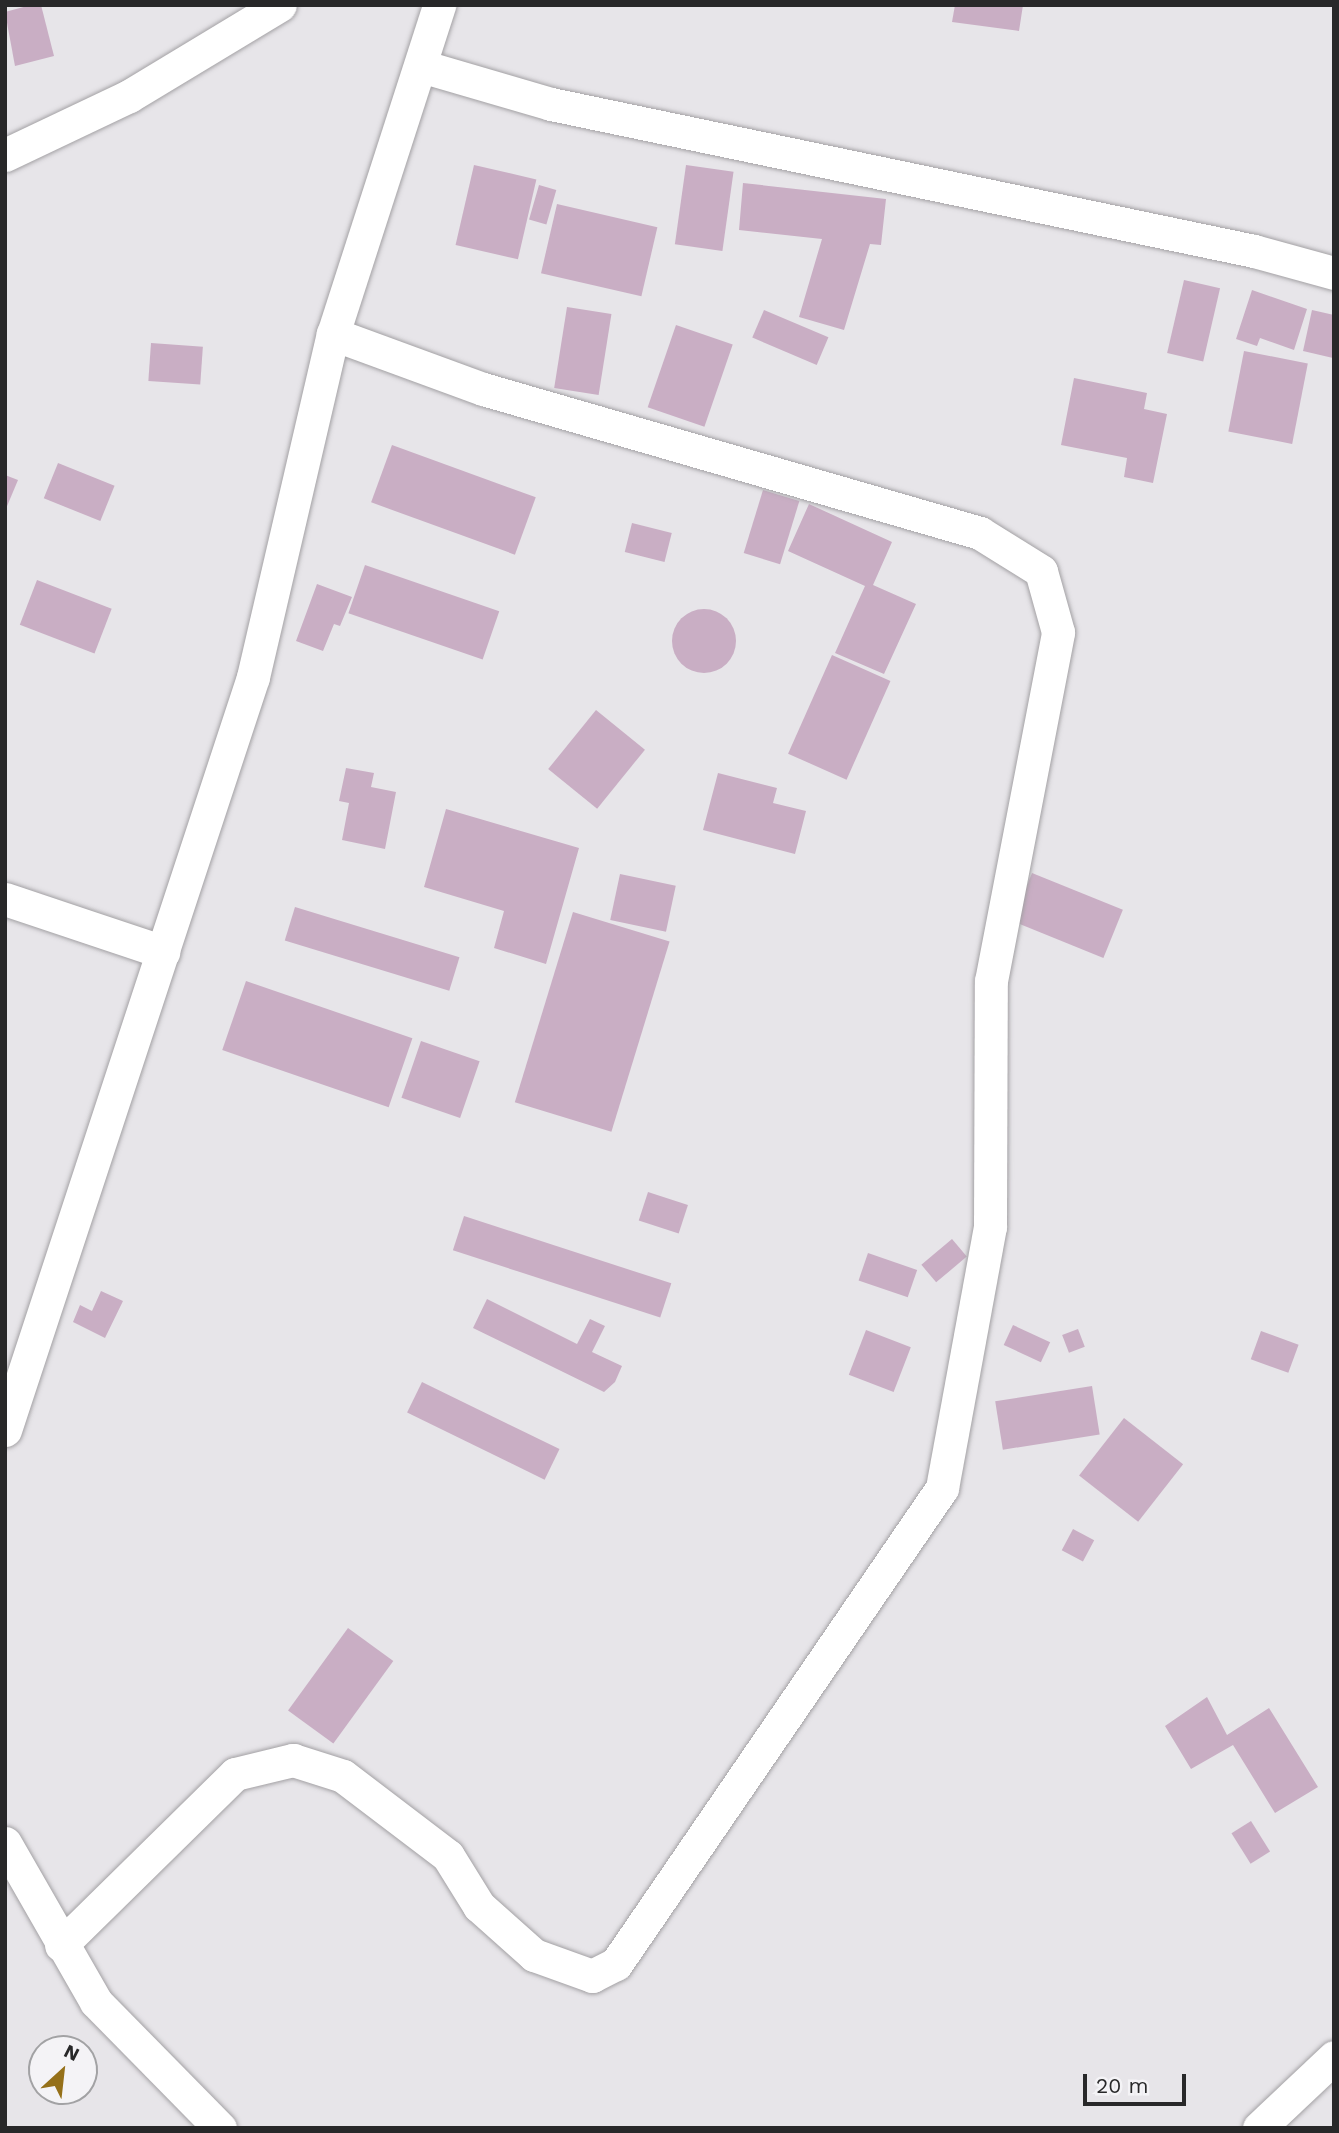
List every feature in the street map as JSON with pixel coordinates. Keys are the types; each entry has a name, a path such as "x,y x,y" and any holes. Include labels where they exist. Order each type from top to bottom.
{"street":[{"path":"5,155 129,96 280,5"},
{"path":"5,1430 253,677 333,334 439,5"},
{"path":"421,66 551,104 1254,251 1334,273"},
{"path":"61,1945 234,1774 293,1760 343,1776 448,1856 479,1906 534,1955 592,1976 616,1964 943,1488 990,1227 991,981 1058,632 1041,571 980,533 482,389 333,334"},
{"path":"5,899 163,953"},
{"path":"5,1843 96,2002 220,2128"},
{"path":"1259,2128 1334,2057"}],"building":[{"path":"41,5 54,56 15,66 5,12"},
{"path":"955,5 1023,5 1019,31 952,22"},
{"path":"474,165 536,179 518,259 456,245"},
{"path":"686,165 734,172 722,251 675,244"},
{"path":"743,183 886,199 881,245 870,244 844,330 799,317 822,239 739,230"},
{"path":"539,185 556,190 546,225 529,220"},
{"path":"557,204 657,227 641,296 541,273"},
{"path":"1184,280 1220,288 1203,361 1167,353"},
{"path":"1252,290 1307,309 1294,350 1260,338 1257,346 1236,339"},
{"path":"567,307 611,314 599,395 554,388"},
{"path":"764,310 828,337 817,365 752,338"},
{"path":"1312,310 1334,315 1333,358 1303,351"},
{"path":"676,325 733,345 704,427 648,407"},
{"path":"151,343 203,347 200,385 148,381"},
{"path":"1244,351 1308,363 1292,444 1228,431"},
{"path":"1074,378 1147,393 1144,409 1167,414 1153,483 1124,477 1127,458 1061,445"},
{"path":"392,445 536,497 515,555 371,502"},
{"path":"58,463 115,486 100,521 44,498"},
{"path":"5,475 18,480 5,511"},
{"path":"763,490 799,501 780,564 744,553"},
{"path":"809,504 892,542 873,585 916,604 884,674 835,653 865,586 788,551"},
{"path":"632,523 672,533 665,562 625,552"},
{"path":"365,565 499,611 483,659 348,613"},
{"path":"37,580 112,609 94,653 20,625"},
{"path":"317,584 352,597 340,626 334,624 323,651 296,641"},
{"path":"704,609 716,611 727,618 734,629 734,653 727,664 716,671 704,673 692,671 681,664 674,653 672,641 674,629 681,618 692,611"},
{"path":"832,655 890,681 847,780 788,754"},
{"path":"596,710 645,750 597,809 548,769"},
{"path":"346,768 374,773 371,787 396,792 385,849 342,840 349,803 339,801"},
{"path":"718,773 777,788 773,803 806,811 795,854 703,830"},
{"path":"446,809 579,848 546,964 494,948 504,911 424,887"},
{"path":"1032,873 1123,910 1103,958 1013,921"},
{"path":"620,874 676,886 666,932 610,920"},
{"path":"295,907 459,957 449,991 285,940"},
{"path":"573,912 670,942 611,1132 515,1102"},
{"path":"246,981 412,1038 389,1107 222,1050"},
{"path":"421,1041 480,1061 460,1118 401,1098"},
{"path":"648,1192 688,1205 679,1234 639,1221"},
{"path":"464,1216 671,1283 660,1318 453,1250"},
{"path":"952,1239 967,1257 936,1282 921,1265"},
{"path":"868,1253 917,1270 908,1297 859,1280"},
{"path":"101,1291 123,1301 105,1338 73,1322 80,1305 92,1311"},
{"path":"487,1299 577,1344 590,1319 605,1326 592,1352 622,1366 615,1382 604,1392 473,1328"},
{"path":"1013,1325 1050,1342 1041,1362 1004,1345"},
{"path":"1078,1329 1085,1347 1069,1353 1062,1335"},
{"path":"866,1330 911,1347 894,1392 849,1375"},
{"path":"1261,1331 1299,1345 1288,1373 1251,1359"},
{"path":"422,1382 560,1449 545,1480 407,1413"},
{"path":"1092,1386 1100,1434 1003,1450 995,1401"},
{"path":"1124,1418 1183,1464 1138,1522 1079,1476"},
{"path":"1073,1529 1094,1540 1083,1561 1062,1550"},
{"path":"348,1628 393,1661 333,1743 288,1711"},
{"path":"1207,1697 1227,1735 1269,1708 1318,1787 1275,1813 1233,1745 1191,1769 1165,1726"},
{"path":"1251,1821 1270,1852 1251,1864 1231,1833"}]}
